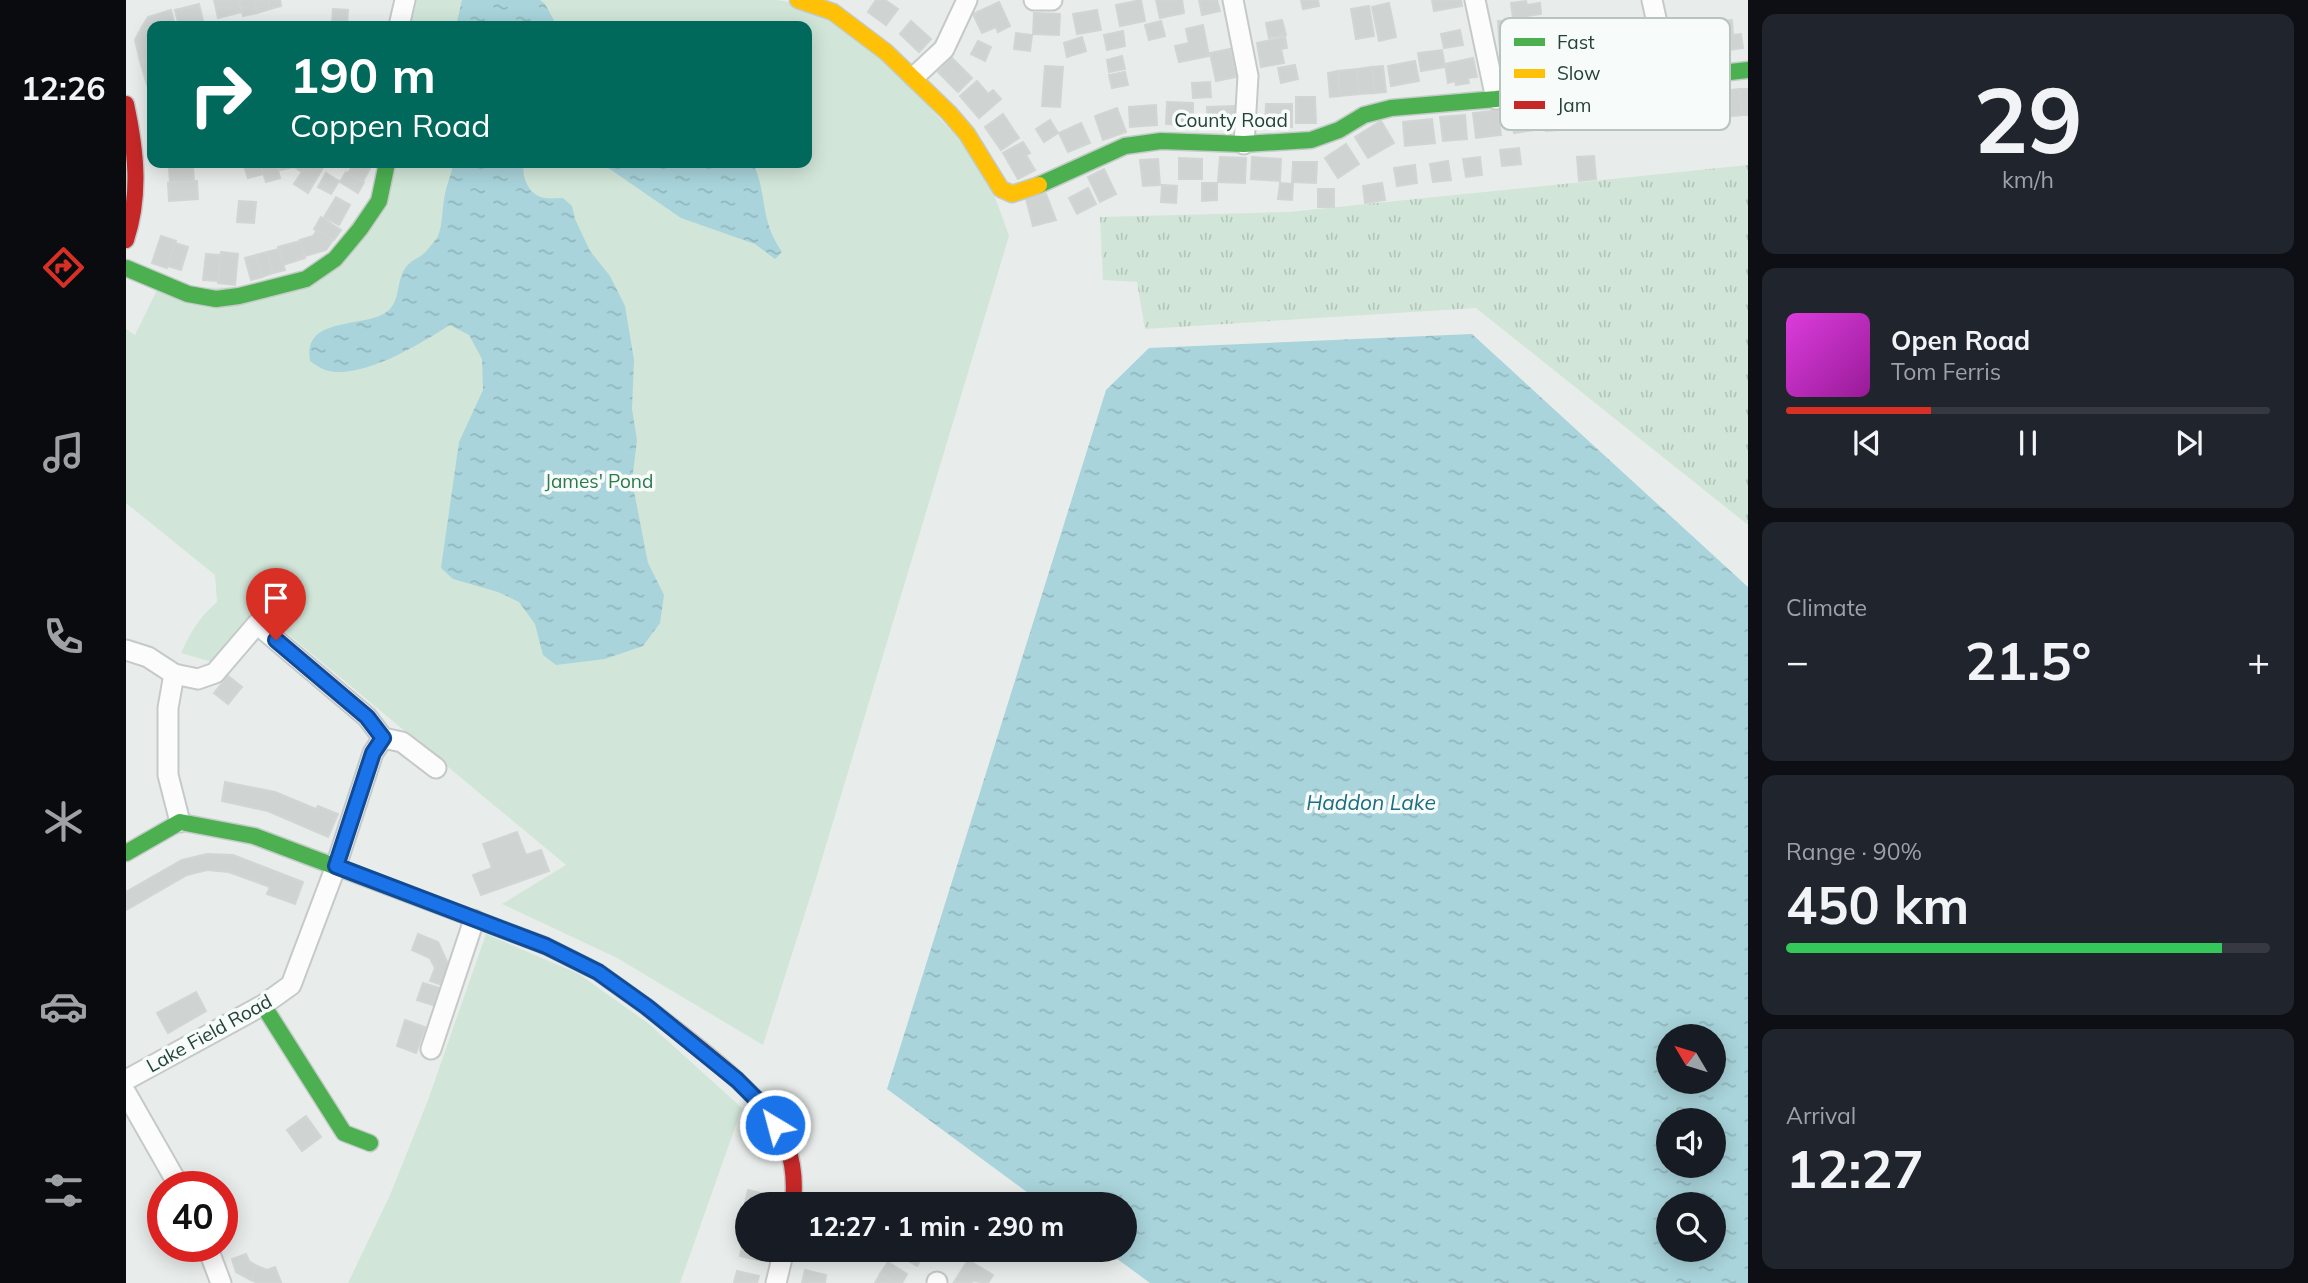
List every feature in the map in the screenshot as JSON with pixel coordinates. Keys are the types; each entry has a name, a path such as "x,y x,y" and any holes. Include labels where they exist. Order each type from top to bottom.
{"street":[{"path":"400,21 405,0"},
{"name":"County Road","path":"797,0 833,12 887,52 949,113 967,134 1000,189 1012,194 1035,187 1125,146 1161,141 1244,144 1311,140 1339,130 1364,116 1391,108 1500,99"},
{"path":"914,77 944,49 967,0"},
{"path":"1034,0 1052,0"},
{"path":"1233,0 1248,76 1244,144"},
{"path":"1475,0 1496,99"},
{"path":"1651,0 1655,18"},
{"name":"County Road","path":"1730,72 1748,70"},
{"path":"126,104 136,148 139,186 133,223 126,240"},
{"path":"126,268 188,294 216,299 306,279 335,259 360,229 379,201 386,168"},
{"path":"126,650 148,657 174,674 198,679 215,673 257,624 367,717 383,738 402,742 436,768"},
{"path":"174,674 168,708 168,775 180,822"},
{"name":"Lake Field Road","path":"126,1080 263,1005 291,985 336,866 373,753 383,738"},
{"path":"126,853 180,822 254,836 546,946 598,972 647,1007 737,1080 763,1106 787,1144 795,1180 794,1192"},
{"path":"431,1049 474,920"},
{"path":"263,1005 344,1133 370,1143"},
{"path":"126,1093 170,1171"},
{"path":"213,1262 220,1283"},
{"path":"776,1283 781,1262"}],"green space":[{"name":"James' Pond","path":"412,0 776,0 800,5 847,29 889,64 926,103 980,167 1009,236 815,882 763,1045 617,958 502,904 566,865 258,609 212,662 181,653 196,625 217,602 215,575 126,503 126,329 135,335 158,288 307,287 390,168 812,168 812,21 406,21"},
{"path":"1748,165 1748,525 1476,308 1145,329 1137,282 1103,280 1100,217 1288,212"},
{"path":"486,934 579,974 649,1024 742,1108 680,1283 348,1283 390,1195 428,1100"}],"water":[{"path":"462,0 540,0 554,21 457,21"},
{"name":"James' Pond","path":"452,168 523,168 527,185 535,194 545,198 563,198 572,206 590,251 610,276 625,306 634,360 632,409 637,440 632,481 648,563 664,595 660,623 643,646 605,659 556,665 543,655 535,624 519,602 498,592 453,579 441,568 459,442 483,390 482,359 469,335 450,325 395,356 349,371 328,371 310,361 310,346 316,336 327,329 381,315 393,305 405,269 425,253 438,236"},
{"path":"608,168 755,168 770,229 782,252 775,259 755,244 681,218"},
{"name":"Haddon Lake","path":"1472,334 1748,587 1748,1283 1150,1283 1121,1262 1137,1262 1137,1192 1027,1192 887,1089 1106,390 1149,348"}],"building":[{"path":"214,0 239,0 242,12 218,18"},
{"path":"239,0 254,0 257,13 243,16"},
{"path":"254,0 268,0 270,9 257,13"},
{"path":"268,0 280,0 281,6 270,9"},
{"path":"876,0 885,0 898,9 886,25 868,12"},
{"path":"1141,0 1145,21 1120,26 1116,5"},
{"path":"1156,0 1182,0 1184,13 1160,18"},
{"path":"1199,0 1217,0 1220,11 1202,15"},
{"path":"1301,0 1318,0 1319,6 1303,9"},
{"path":"1432,0 1461,0 1462,6 1434,11"},
{"path":"1526,1 1527,5 1540,3 1541,14 1513,18 1511,3"},
{"path":"999,2 1010,26 998,32 996,27 982,33 973,14"},
{"path":"1389,3 1396,37 1379,41 1372,7"},
{"path":"199,4 203,21 178,21 175,10"},
{"path":"1369,6 1374,36 1356,39 1351,9"},
{"path":"333,9 348,10 347,21 332,21"},
{"path":"171,10 174,21 147,21 147,30 142,27 148,17"},
{"path":"1097,10 1101,30 1077,34 1073,14"},
{"path":"1034,13 1060,14 1059,35 1033,34"},
{"path":"1282,20 1286,35 1269,38 1266,23"},
{"path":"1730,20 1733,35 1741,34 1743,48 1730,50"},
{"path":"911,21 931,39 919,52 900,34"},
{"path":"1161,21 1165,36 1149,40 1145,25"},
{"path":"1203,25 1209,56 1179,62 1175,46 1189,43 1186,29"},
{"path":"142,27 147,30 147,59 140,61 135,40"},
{"path":"1460,30 1463,45 1444,48 1441,34"},
{"path":"1123,31 1125,46 1107,50 1104,35"},
{"path":"1016,33 1032,35 1030,51 1014,49"},
{"path":"1082,37 1086,51 1067,57 1064,43"},
{"path":"1285,37 1287,48 1281,49 1284,63 1261,67 1257,43"},
{"path":"978,41 991,47 985,61 971,54"},
{"path":"1230,49 1236,77 1216,81 1210,53"},
{"path":"1442,50 1445,67 1421,71 1418,53"},
{"path":"1122,56 1125,69 1109,72 1107,60"},
{"path":"952,58 972,78 958,92 938,72"},
{"path":"1473,58 1477,77 1468,78 1469,83 1448,83 1445,64"},
{"path":"147,59 147,85 140,61"},
{"path":"1415,61 1419,81 1391,86 1388,66"},
{"path":"1295,65 1298,79 1281,83 1278,68"},
{"path":"1045,66 1063,67 1060,107 1042,106"},
{"path":"1383,66 1386,92 1375,93 1372,67"},
{"path":"1372,67 1375,93 1359,94 1357,69"},
{"path":"1357,69 1359,94 1340,96 1338,71"},
{"path":"1338,71 1340,96 1330,97 1328,73"},
{"path":"1125,72 1128,85 1112,88 1109,75"},
{"path":"977,81 988,94 993,90 1001,99 979,118 960,96"},
{"path":"1210,82 1211,97 1193,98 1192,83"},
{"path":"1739,89 1742,115 1730,116 1730,90"},
{"path":"1739,89 1748,89 1748,115 1742,115"},
{"path":"1296,97 1315,97 1316,123 1296,123"},
{"path":"1167,102 1193,103 1193,125 1166,124"},
{"path":"1266,104 1292,104 1292,127 1265,127"},
{"path":"1156,105 1157,125 1130,127 1129,107"},
{"path":"1236,106 1237,124 1208,126 1207,107"},
{"path":"1117,108 1126,132 1103,140 1095,116"},
{"path":"1498,110 1501,135 1476,138 1473,113"},
{"path":"1003,114 1019,138 1001,150 985,127"},
{"path":"1465,115 1467,139 1443,141 1440,117"},
{"path":"1432,119 1435,143 1405,146 1403,122"},
{"path":"1050,120 1058,133 1044,142 1036,129"},
{"path":"1381,121 1394,143 1368,158 1355,137"},
{"path":"1081,123 1090,143 1068,152 1059,133"},
{"path":"1514,130 1535,130 1514,133"},
{"path":"1023,142 1030,153 1026,155 1035,170 1018,179 1003,153"},
{"path":"1346,144 1359,164 1338,178 1325,158"},
{"path":"1519,148 1521,164 1502,166 1500,150"},
{"path":"1594,156 1596,179 1579,181 1577,157"},
{"path":"1220,157 1246,158 1245,183 1218,182"},
{"path":"1252,157 1281,159 1280,181 1251,179"},
{"path":"1480,157 1482,175 1466,177 1463,159"},
{"path":"1179,158 1202,159 1202,179 1179,179"},
{"path":"1158,159 1160,185 1143,186 1140,160"},
{"path":"1448,161 1451,180 1433,182 1430,164"},
{"path":"1293,162 1317,162 1316,183 1292,182"},
{"path":"1415,165 1417,183 1397,186 1394,168"},
{"path":"169,168 193,168 194,181 170,183"},
{"path":"245,168 261,168 263,174 248,178"},
{"path":"262,168 277,168 280,178 266,182"},
{"path":"305,168 323,168 308,193 294,184"},
{"path":"351,168 370,168 363,181 348,173"},
{"path":"1104,169 1116,194 1100,202 1088,177"},
{"path":"346,172 364,182 358,193 340,182"},
{"path":"326,173 339,181 331,194 318,187"},
{"path":"197,181 198,199 169,201 168,183"},
{"path":"1202,183 1217,183 1217,200 1202,201"},
{"path":"1280,183 1293,184 1292,200 1278,199"},
{"path":"1382,183 1385,200 1365,203 1363,186"},
{"path":"1162,185 1177,186 1176,203 1161,202"},
{"path":"1088,188 1096,204 1077,214 1069,198"},
{"path":"1318,189 1334,189 1334,207 1318,207"},
{"path":"1046,194 1056,220 1033,226 1026,199"},
{"path":"336,197 350,205 339,225 324,217"},
{"path":"239,201 256,202 254,223 237,222"},
{"path":"321,217 341,230 334,240 314,229"},
{"path":"317,230 333,240 326,250 305,256 300,240 313,236"},
{"path":"161,236 176,241 167,268 152,263"},
{"path":"300,241 305,258 283,265 278,247"},
{"path":"175,243 188,247 181,270 168,266"},
{"path":"279,249 285,270 273,273 267,252"},
{"path":"221,252 238,254 235,285 218,283"},
{"path":"267,252 273,273 262,277 256,255"},
{"path":"206,254 220,255 218,281 203,280"},
{"path":"256,255 262,277 251,280 245,258"},
{"path":"228,676 242,687 228,704 214,693"},
{"path":"225,782 275,792 316,809 318,806 338,814 328,837 268,811 222,801"},
{"path":"517,832 526,855 541,850 549,871 481,895 473,875 492,868 483,844"},
{"path":"207,854 233,855 303,882 295,904 267,894 270,887 229,872 207,870 187,875 126,910 126,892 182,860"},
{"path":"418,934 438,942 449,966 442,985 430,981 435,968 430,958 412,950"},
{"path":"423,983 439,988 433,1005 417,1000"},
{"path":"196,992 206,1011 168,1033 157,1013"},
{"path":"405,1020 425,1027 416,1053 397,1046"},
{"path":"306,1116 321,1137 302,1151 287,1130"},
{"path":"246,1254 249,1261 257,1266 251,1280 236,1272 233,1262 238,1262 238,1257"},
{"path":"888,1262 907,1274 902,1283 896,1283 880,1274"},
{"path":"967,1262 993,1275 988,1283 954,1282"},
{"path":"257,1266 267,1270 275,1267 281,1282 258,1283 251,1280"},
{"path":"805,1270 826,1275 825,1283 802,1283"},
{"path":"737,1271 759,1276 757,1283 734,1283"},
{"path":"880,1274 896,1283 875,1283"}],"traffic: fast":[{"path":"1730,72 1748,70"},
{"path":"1039,185 1125,146 1161,141 1244,144 1311,140 1339,130 1364,115 1391,108 1500,99"},
{"path":"126,268 188,294 216,299 306,279 335,259 360,229 379,201 386,168"},
{"path":"126,853 180,822 254,836 546,946 598,972 647,1007"},
{"path":"263,1005 344,1133 370,1143"}],"traffic: slow":[{"path":"798,0 833,12 886,52 967,134 1001,189 1012,194 1039,185"}],"traffic: jam":[{"path":"126,104 135,172 134,206 126,240"},
{"path":"647,1007 726,1070 764,1108 778,1127 787,1146 794,1192"}],"route":[{"path":"276,640 367,717 383,738 373,753 336,866 546,946 598,972 647,1007 737,1080 763,1106 775,1125"}]}
